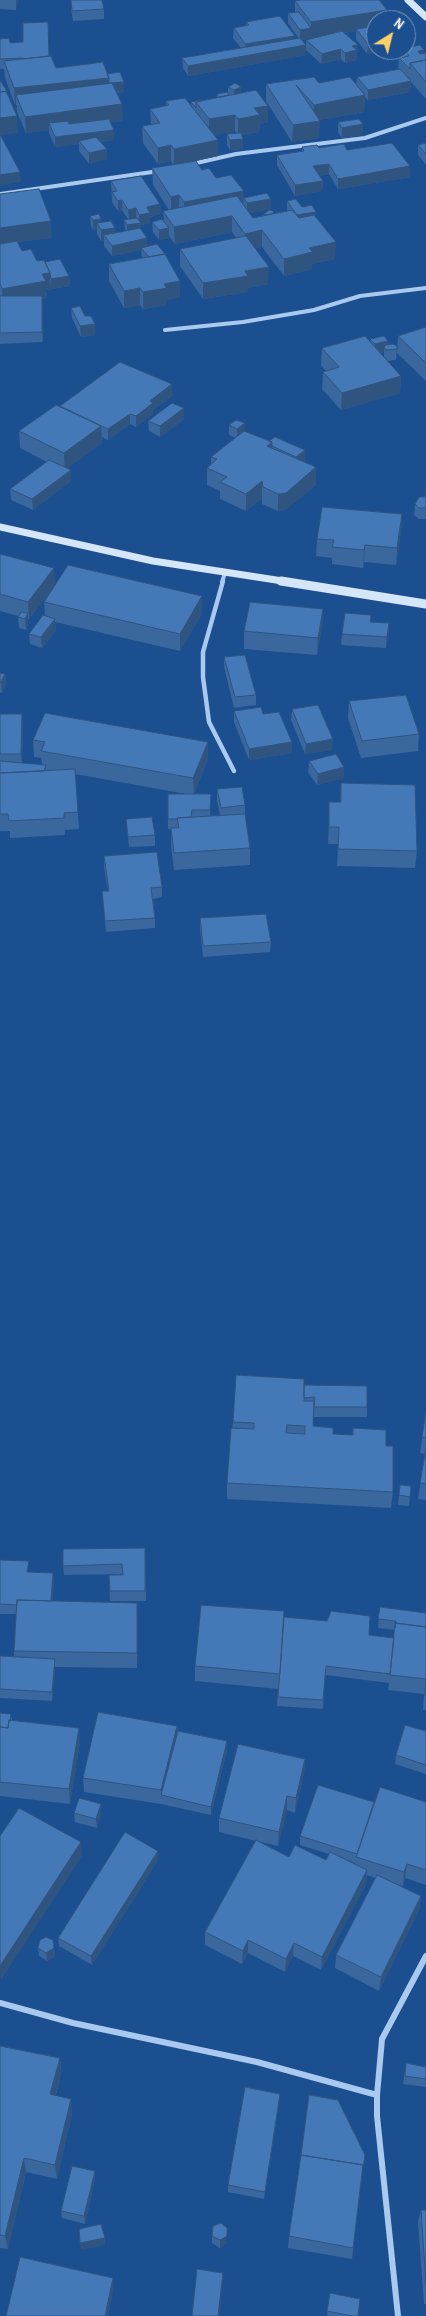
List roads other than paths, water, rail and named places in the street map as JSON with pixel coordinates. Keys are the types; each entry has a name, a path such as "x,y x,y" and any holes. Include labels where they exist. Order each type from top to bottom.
{"street":[{"path":"408,0 426,17"},
{"path":"187,166 236,154 364,138 426,118"},
{"path":"0,194 169,169"},
{"path":"165,330 306,312 360,296 426,288"},
{"path":"0,527 143,559 426,604"},
{"path":"224,573 203,652 203,677 209,722 234,772"},
{"path":"398,2316 377,2116 377,2095 382,2039 426,1956"},
{"path":"0,2004 73,2023 257,2062 377,2095"}]}
